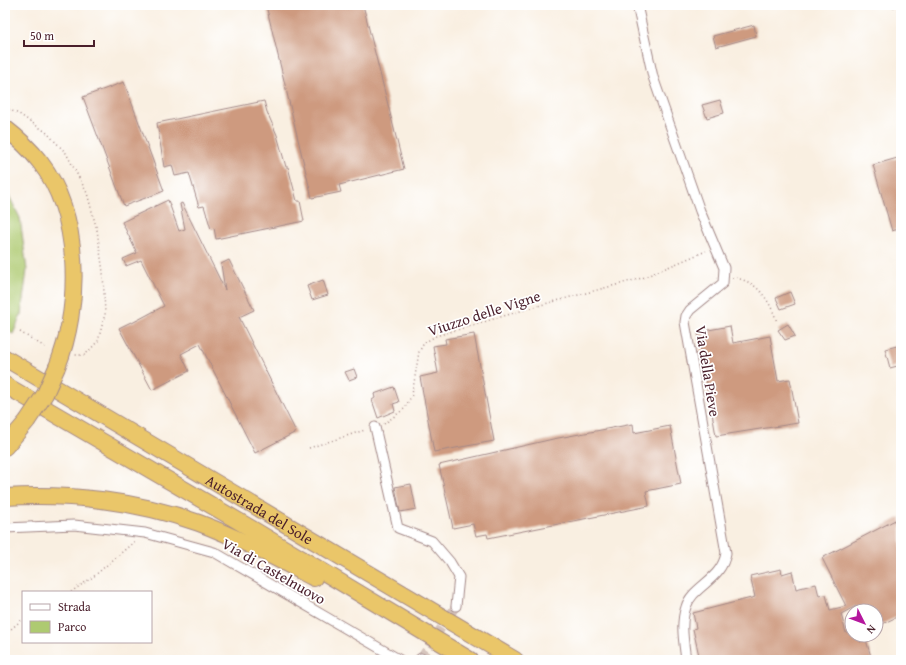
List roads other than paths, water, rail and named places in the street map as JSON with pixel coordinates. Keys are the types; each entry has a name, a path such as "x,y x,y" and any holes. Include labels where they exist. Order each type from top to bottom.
{"highway":[{"path":"5,128 40,163 59,199 67,223 73,267 73,307 64,350 37,391 24,418 5,447"},
{"path":"5,137 21,152 39,177 57,222 62,245 66,282 53,366"},
{"name":"Autostrada del Sole","path":"5,358 515,660"},
{"name":"Autostrada del Sole","path":"5,385 252,529 470,660"},
{"path":"5,434 24,418"},
{"path":"5,497 54,496 91,499 146,508 198,523 242,541 363,606 393,615"}],"street":[{"name":"Via della Pieve","path":"637,5 653,77 700,211 724,268 723,283 690,310 686,316 685,322 726,553 725,563 686,605 683,624 686,660"},
{"path":"375,427 398,528 432,541 450,562 459,578 456,606"},
{"name":"Via di Castelnuovo","path":"5,528 74,525 145,533 214,552 400,660"}],"tunnel":[{"path":"421,658 456,606"}]}
